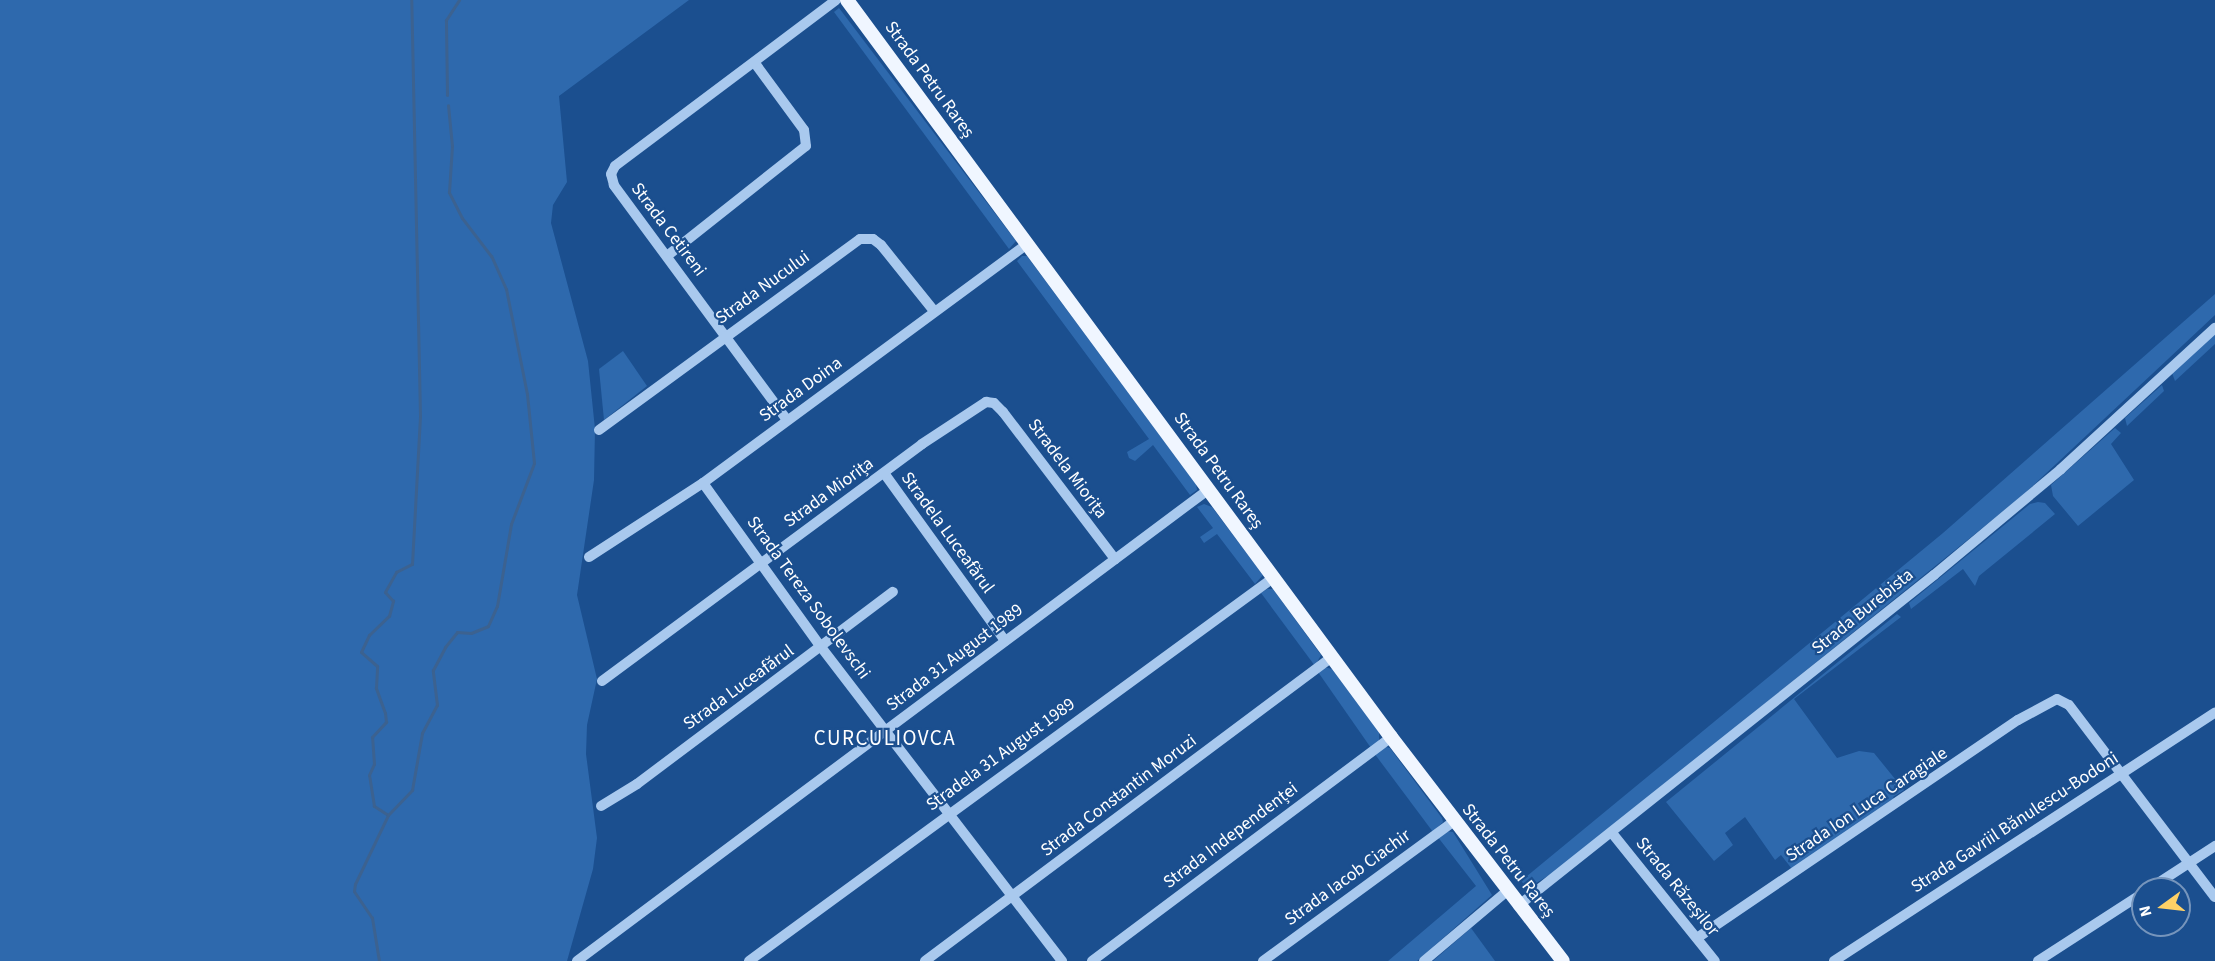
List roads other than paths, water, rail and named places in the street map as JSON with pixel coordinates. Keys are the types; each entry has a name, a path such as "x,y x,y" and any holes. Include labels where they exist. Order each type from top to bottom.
{"main road":[{"name":"Strada Petru Rareș","path":"847,0 1391,737 1518,906 1563,961"}],"street":[{"name":"Strada Cetireni","path":"787,420 614,185 611,172 836,0"},
{"path":"667,255 806,146 804,130 754,62"},
{"name":"Strada Nucului","path":"599,430 849,245 865,238 881,244 934,312"},
{"name":"Strada Doina","path":"589,557 703,483 1027,244"},
{"name":"Strada Burebista","path":"1518,906 1612,833 2061,470 2215,328"},
{"name":"Strada Miorița","path":"602,681 969,410 991,402"},
{"name":"Stradela Miorița","path":"991,402 1004,412 1115,559"},
{"name":"Stradela Luceafărul","path":"884,473 1005,641"},
{"name":"Strada Tereza Sobolevschi","path":"703,483 821,647 1062,961"},
{"name":"Strada 31 August 1989","path":"577,961 1209,489"},
{"name":"Stradela 31 August 1989","path":"749,961 948,813 1273,578"},
{"name":"Strada Luceafărul","path":"601,806 637,784 893,592"},
{"name":"Strada Constantin Moruzi","path":"925,961 1332,657"},
{"name":"Strada Ion Luca Caragiale","path":"1697,938 2018,720 2057,699 2069,705 2120,774"},
{"name":"Strada Gavriil Bănulescu-Bodoni","path":"1834,961 2215,713"},
{"name":"Strada Independenței","path":"1092,961 1391,737"},
{"path":"2120,774 2215,897"},
{"name":"Strada Iacob Ciachir","path":"1263,961 1454,821"},
{"name":"Strada Răzeşilor","path":"1612,833 1715,961"},
{"path":"2167,877 2215,846"},
{"path":"1424,961 1507,891"},
{"path":"2038,961 2131,901"}],"waterway":[{"path":"388,815 374,806 369,775 374,764 372,737 386,722 385,713 376,688 377,666 361,652 369,635 389,616 393,601 385,592 396,572 412,564 420,416 411,0"},
{"path":"447,95 446,20 459,0"},
{"path":"379,961 372,918 354,891 355,884 388,815 412,790 422,733 437,705 433,670 445,647 457,632 471,633 488,626 497,606 511,524 534,463 527,394 506,289 491,256 462,218 449,192 452,146 448,105"}],"district":[{"name":"CURCULIOVCA","path":"885,738"}]}
